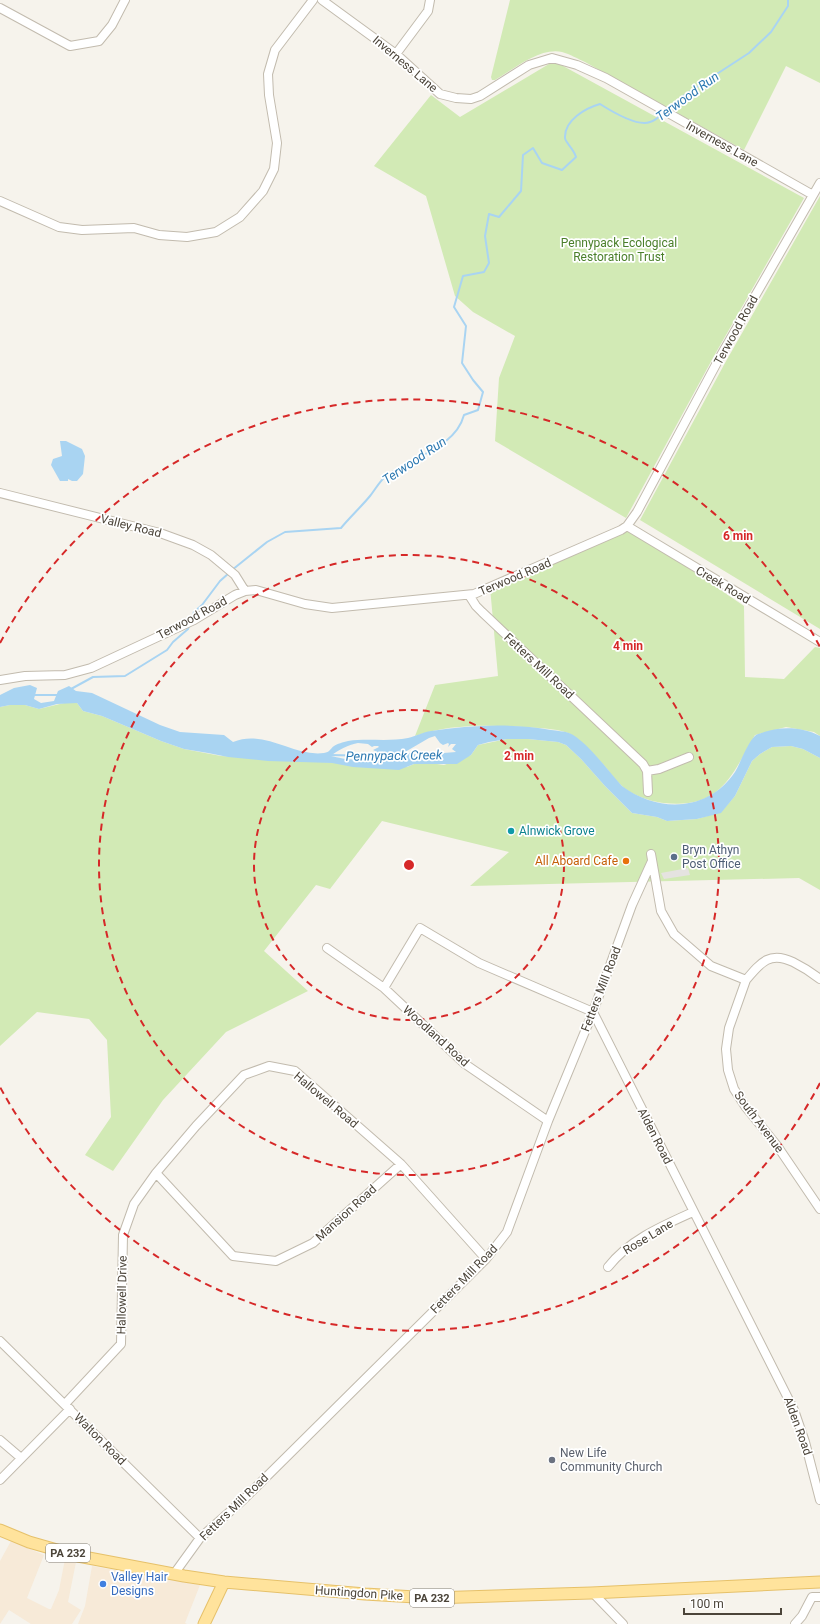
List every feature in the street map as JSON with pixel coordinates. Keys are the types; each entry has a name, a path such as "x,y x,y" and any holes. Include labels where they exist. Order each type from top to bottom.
{"main road":[{"name":"Huntingdon Pike","path":"0,1530 29,1542 78,1556 224,1582 432,1598 593,1593 820,1582"},
{"path":"204,1624 224,1582"}],"street":[{"path":"0,8 70,46 99,40 112,26 125,0"},
{"path":"0,201 59,227 82,230 134,228 159,235 187,237 216,232 240,217 263,191 274,169 277,143 269,95 268,74 275,50 313,0"},
{"name":"Inverness Lane","path":"322,0 396,54 440,94 456,98 471,99 480,96 529,65 552,58 577,64 606,78 671,116 711,136 813,196"},
{"path":"396,54 428,11 430,0"},
{"name":"Terwood Road","path":"0,680 25,676 61,676 82,671 194,620 235,595 245,591 256,590 305,604 332,608 469,595 611,535 627,526 637,512 720,357 820,183"},
{"name":"Valley Road","path":"0,492 174,537 205,551 225,566 235,575 245,591"},
{"name":"Creek Road","path":"627,526 820,642"},
{"name":"Fetters Mill Road","path":"469,595 482,612 643,764 647,771"},
{"path":"648,792 647,771 659,769 689,757"},
{"name":"Fetters Mill Road","path":"174,1574 200,1538 243,1500 486,1259 507,1232 548,1121 593,1012 651,857 661,911 674,934 711,966 746,980"},
{"path":"384,988 420,928 480,963 593,1012"},
{"name":"Woodland Road","path":"328,948 384,988 465,1064 548,1121"},
{"path":"746,980 755,969 768,959 783,957 808,969 820,979"},
{"name":"South Avenue","path":"746,980 729,1028 726,1049 728,1070 734,1089 745,1106 778,1148 820,1209"},
{"name":"Alden Road","path":"593,1012 794,1410 805,1442 820,1500"},
{"name":"Hallowell Road","path":"156,1173 196,1126 244,1075 269,1066 295,1071 401,1164 486,1259"},
{"name":"Mansion Road","path":"156,1173 233,1256 276,1261 313,1243 401,1164"},
{"name":"Hallowell Drive","path":"0,1480 68,1407 122,1344 123,1235 134,1204 156,1173"},
{"name":"Rose Lane","path":"608,1267 626,1248 652,1232 693,1212"},
{"name":"Walton Road","path":"0,1342 200,1538"},
{"path":"0,1440 21,1458"},
{"path":"593,1593 623,1624"},
{"path":"794,1624 802,1616 812,1597 820,1597"}],"shaded area":[{"path":"688,868 690,875 664,879 661,873"},
{"path":"11,1541 44,1555 27,1598 49,1609 51,1609 59,1590 65,1559 76,1562 68,1602 81,1610 72,1624 31,1624 9,1610 0,1624 0,1561"},
{"path":"92,1566 200,1585 185,1623 187,1624 78,1624 85,1606"}],"green space":[{"path":"510,0 820,0 820,83 786,66 744,150 585,62 562,52 554,51 536,56 495,80 492,80 491,77"},
{"name":"Pennypack Ecological Restoration Trust","path":"554,61 804,198 714,356 626,518 495,441 499,378 515,336 473,312 455,296 426,196 374,166 431,95 460,117"},
{"path":"820,196 820,629 640,520 725,363"},
{"path":"627,526 744,606 745,677 784,679 815,647 820,648 820,736 814,732 786,727 755,735 739,764 722,787 711,795 698,801 683,804 664,803 642,798 626,789 593,754 571,735 563,731 509,726 468,726 441,729 415,736 435,685 498,676 490,587"},
{"path":"64,703 77,703 83,711 102,716 184,749 221,756 407,767 414,764 430,763 444,765 471,755 478,745 507,739 528,739 558,742 566,745 581,759 632,813 657,817 667,821 697,819 721,812 735,796 752,761 772,747 791,746 803,749 820,758 820,890 799,878 470,886 509,852 382,821 330,889 316,885 264,951 308,991 226,1032 163,1100 113,1171 85,1155 111,1117 107,1040 89,1019 37,1012 0,1046 0,707 25,705 39,709"}],"water":[{"path":"60,441 66,441 82,449 85,456 83,474 77,481 68,479 68,481 60,481 51,465 53,459 62,456"},
{"path":"30,685 37,688 34,699 41,703 54,701 58,691 69,686 76,691 92,693 160,725 180,732 224,735 233,742 245,739 256,739 313,753 326,753 335,745 348,741 400,739 428,732 461,727 521,726 565,732 575,736 582,742 622,786 636,795 651,801 666,804 682,804 697,801 711,795 724,785 735,772 753,738 764,732 792,728 807,731 820,736 820,758 803,749 791,746 772,747 752,761 735,796 721,813 697,819 667,821 657,817 632,813 581,759 566,745 558,742 528,739 507,739 489,742 478,745 471,755 457,764 414,764 399,770 353,767 332,763 268,761 228,757 184,749 102,716 83,711 77,703 57,704 39,709 25,705 0,707 0,695 14,688","holes":["435,736 443,745 448,743 448,747 451,744 456,744 452,749 456,752 419,755 405,752","358,743 368,744 372,747 379,747 373,750 377,752 367,758 355,760 331,756 343,748"]}],"waterway":[{"name":"Terwood Run","path":"667,110 683,96 749,53 771,32 788,6 788,0"},
{"name":"Terwood Run","path":"232,570 267,542 285,532 341,528 367,500 385,477 442,444 459,427 464,415 478,410 483,392 462,363 466,326 454,307 463,276 484,272 489,263 485,236 489,214 499,217 521,191 523,155 533,148 542,163 562,170 576,157 565,140 568,126 572,120 588,108 600,104 624,118 638,122 645,123 652,121 663,113"},
{"name":"Terwood Run","path":"192,618 194,612 202,605 220,581 229,573"},
{"name":"Terwood Run","path":"71,689 93,677 125,676 167,650 173,642 188,629 190,624"},
{"name":"Pennypack Creek","path":"32,695 58,695"},
{"name":"Pennypack Creek","path":"330,755 375,756"}],"place":[{"name":"Alnwick Grove","path":"511,831"},
{"name":"Bryn Athyn Post Office","path":"674,857"},
{"name":"All Aboard Cafe","path":"626,861"},
{"name":"New Life Community Church","path":"552,1460"},
{"name":"Valley Hair Designs","path":"103,1584"}]}
